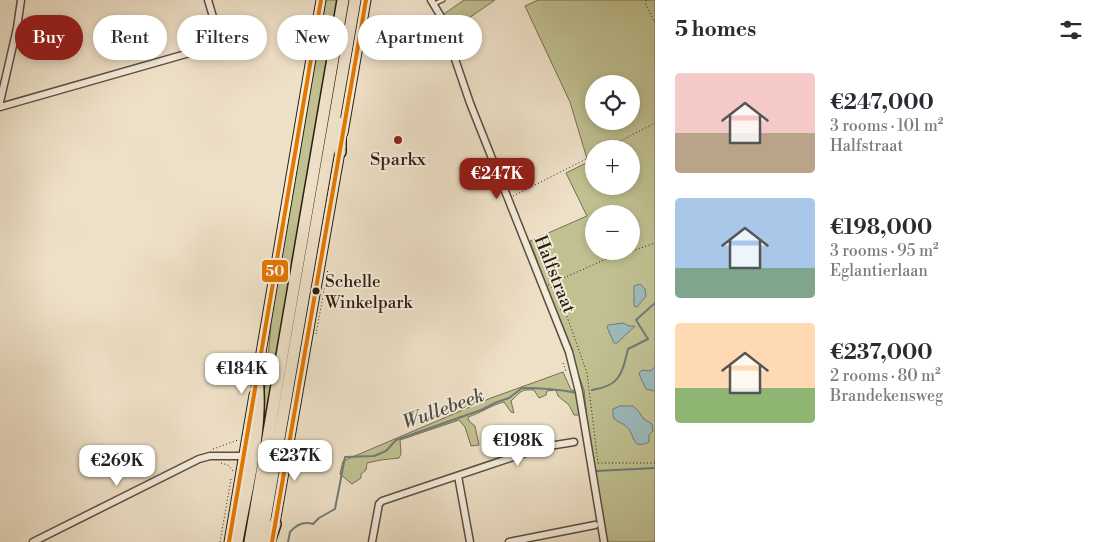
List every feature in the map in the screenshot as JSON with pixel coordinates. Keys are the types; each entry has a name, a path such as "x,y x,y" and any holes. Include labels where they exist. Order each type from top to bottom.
{"highway":[{"path":"250,542 343,0"},
{"path":"261,542 355,0"},
{"path":"340,89 342,108 340,152"},
{"path":"238,542 258,424 259,397 257,377"},
{"path":"270,542 275,524"}],"main road":[{"path":"229,542 321,0"},
{"path":"275,524 366,0"}],"street":[{"path":"0,102 17,28 21,0"},
{"path":"0,107 221,44 208,0"},
{"name":"Halfstraat","path":"433,2 440,15 470,103 569,352 580,392 604,542"},
{"path":"372,542 379,504 382,501 543,447 574,442"},
{"path":"32,542 199,459 210,456 244,456"},
{"path":"458,476 470,542"},
{"path":"509,542 595,525"}],"lane":[{"path":"433,2 443,0"}],"path":[{"path":"646,0 646,5 655,22"},
{"path":"622,140 655,123"},
{"path":"508,199 585,160"},
{"path":"640,248 655,243"},
{"path":"547,285 604,260"},
{"path":"561,302 560,309 566,313"},
{"path":"210,456 212,450 238,440"},
{"path":"597,445 595,450 598,454"},
{"path":"591,468 598,463 655,463"}],"green space":[{"path":"325,0 338,0 335,15 322,15"},
{"path":"464,0 495,0 473,15 444,14"},
{"path":"538,0 655,0 655,542 607,542 584,390 530,241 585,217 585,260 640,260 640,205 585,205 585,212 566,173 585,164 585,195 640,195 640,140 585,140 585,152 570,102 525,6"},
{"path":"315,60 328,60 244,542 240,542 264,393 272,303"},
{"path":"332,151 335,151 278,483 276,482"},
{"path":"563,372 571,390 577,391 580,415 574,415 569,405 558,396 556,390 547,391 546,395 539,398 534,390 526,390 519,393 511,401 514,413 511,412 504,402 468,417 469,421 475,426 479,445 471,446 465,427 459,420 400,440 401,454 399,458 367,463 366,470 361,474 361,478 352,484 340,474 343,461 491,398"}],"water":[{"path":"640,284 645,289 646,296 637,307 634,306 634,286"},
{"path":"623,323 635,326 617,343 614,343 607,327 608,325"},
{"path":"655,367 655,391 646,389 639,373 642,370 650,371"},
{"path":"620,406 633,406 644,419 652,424 653,431 649,435 649,442 643,444 636,443 630,430 615,419 613,409"}],"waterway":[{"name":"Wullebeek","path":"592,390 614,382 624,365 628,349 648,339 636,320 655,303"},
{"name":"Wullebeek","path":"288,542 290,532 295,527 303,523 313,524 319,518 335,509 345,457 374,456 386,451 396,440 481,410 509,398 522,388 550,389 577,393"},
{"path":"595,468 596,471 655,468"}],"transit line":[{"name":"50","path":"229,542 321,0"},
{"name":"50","path":"272,542 366,0"}],"place":[{"name":"Sparkx","path":"398,140"},
{"name":"Schelle Winkelpark","path":"316,291"}]}
